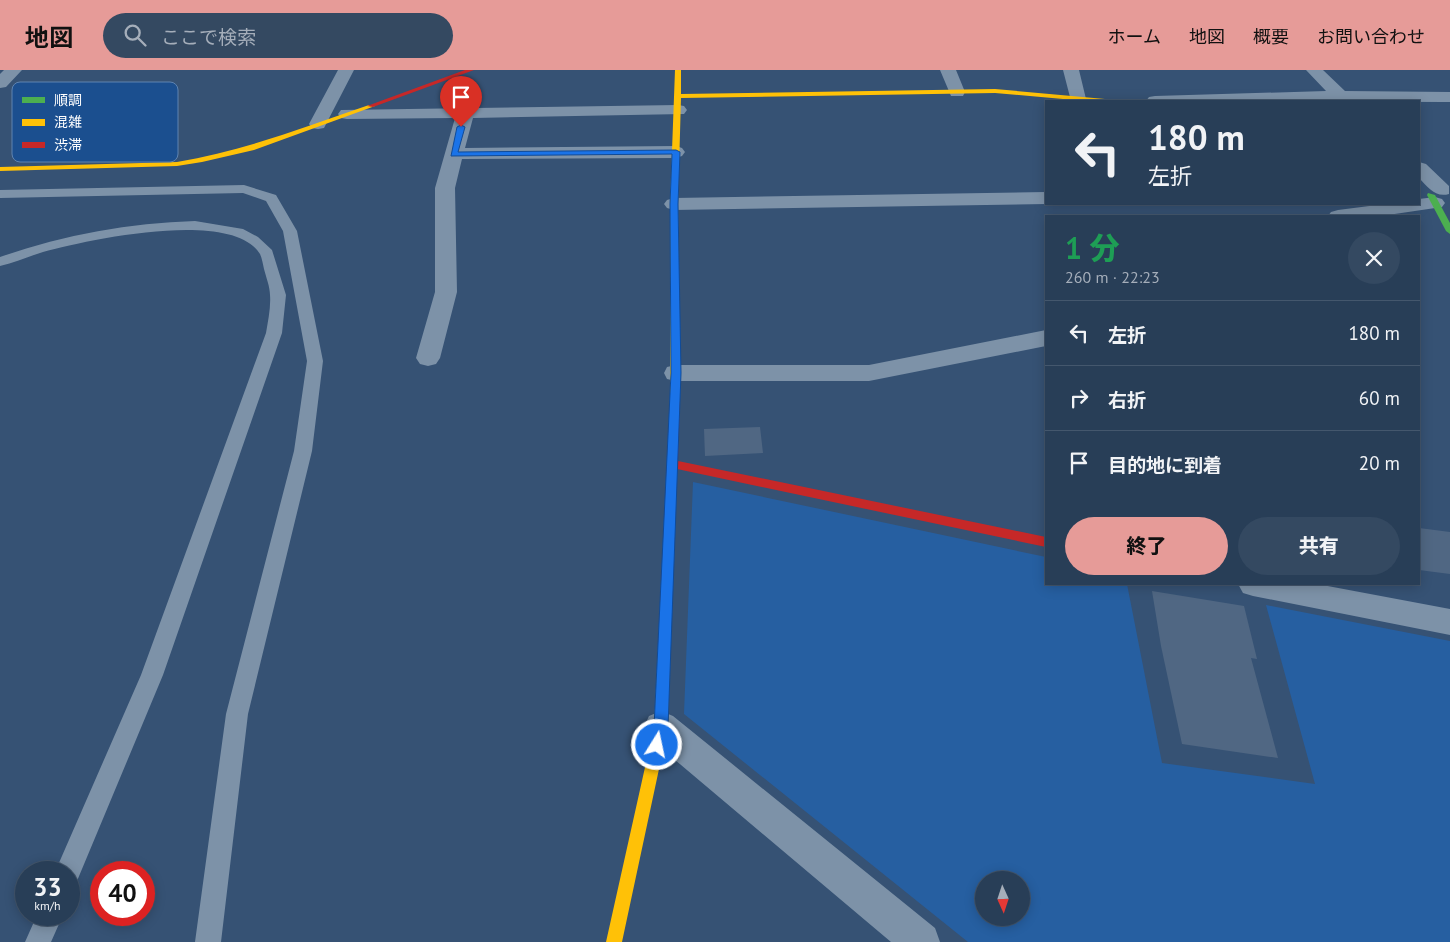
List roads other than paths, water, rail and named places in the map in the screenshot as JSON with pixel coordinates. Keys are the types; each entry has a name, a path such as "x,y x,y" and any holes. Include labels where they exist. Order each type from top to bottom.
{"street":[{"path":"0,83 14,70"},
{"path":"318,124 346,70"},
{"path":"0,169 203,162 231,155 471,70"},
{"path":"614,942 661,727 676,373 674,204 678,70"},
{"path":"948,70 957,92"},
{"path":"1071,70 1078,99"},
{"path":"1314,70 1343,99"},
{"path":"347,114 465,114 678,103 995,91 1092,100"},
{"path":"1249,100 1450,97"},
{"path":"428,358 446,292 445,188 465,114"},
{"path":"453,154 676,152"},
{"path":"1420,169 1438,195 1450,231"},
{"path":"1420,199 1438,195"},
{"path":"674,204 1045,198"},
{"path":"1343,215 1390,205"},
{"path":"676,373 869,373 1045,338"},
{"path":"672,464 1045,542"},
{"path":"1264,585 1450,622"},
{"path":"661,727 921,942"}],"lane":[{"path":"0,194 244,189 271,198 290,231 315,361 303,451 237,714 208,942"},
{"path":"0,262 37,249 86,236 166,226 209,227 238,232 253,240 267,253 278,295 274,334 162,648 73,861"},
{"path":"38,942 45,926"}]}
